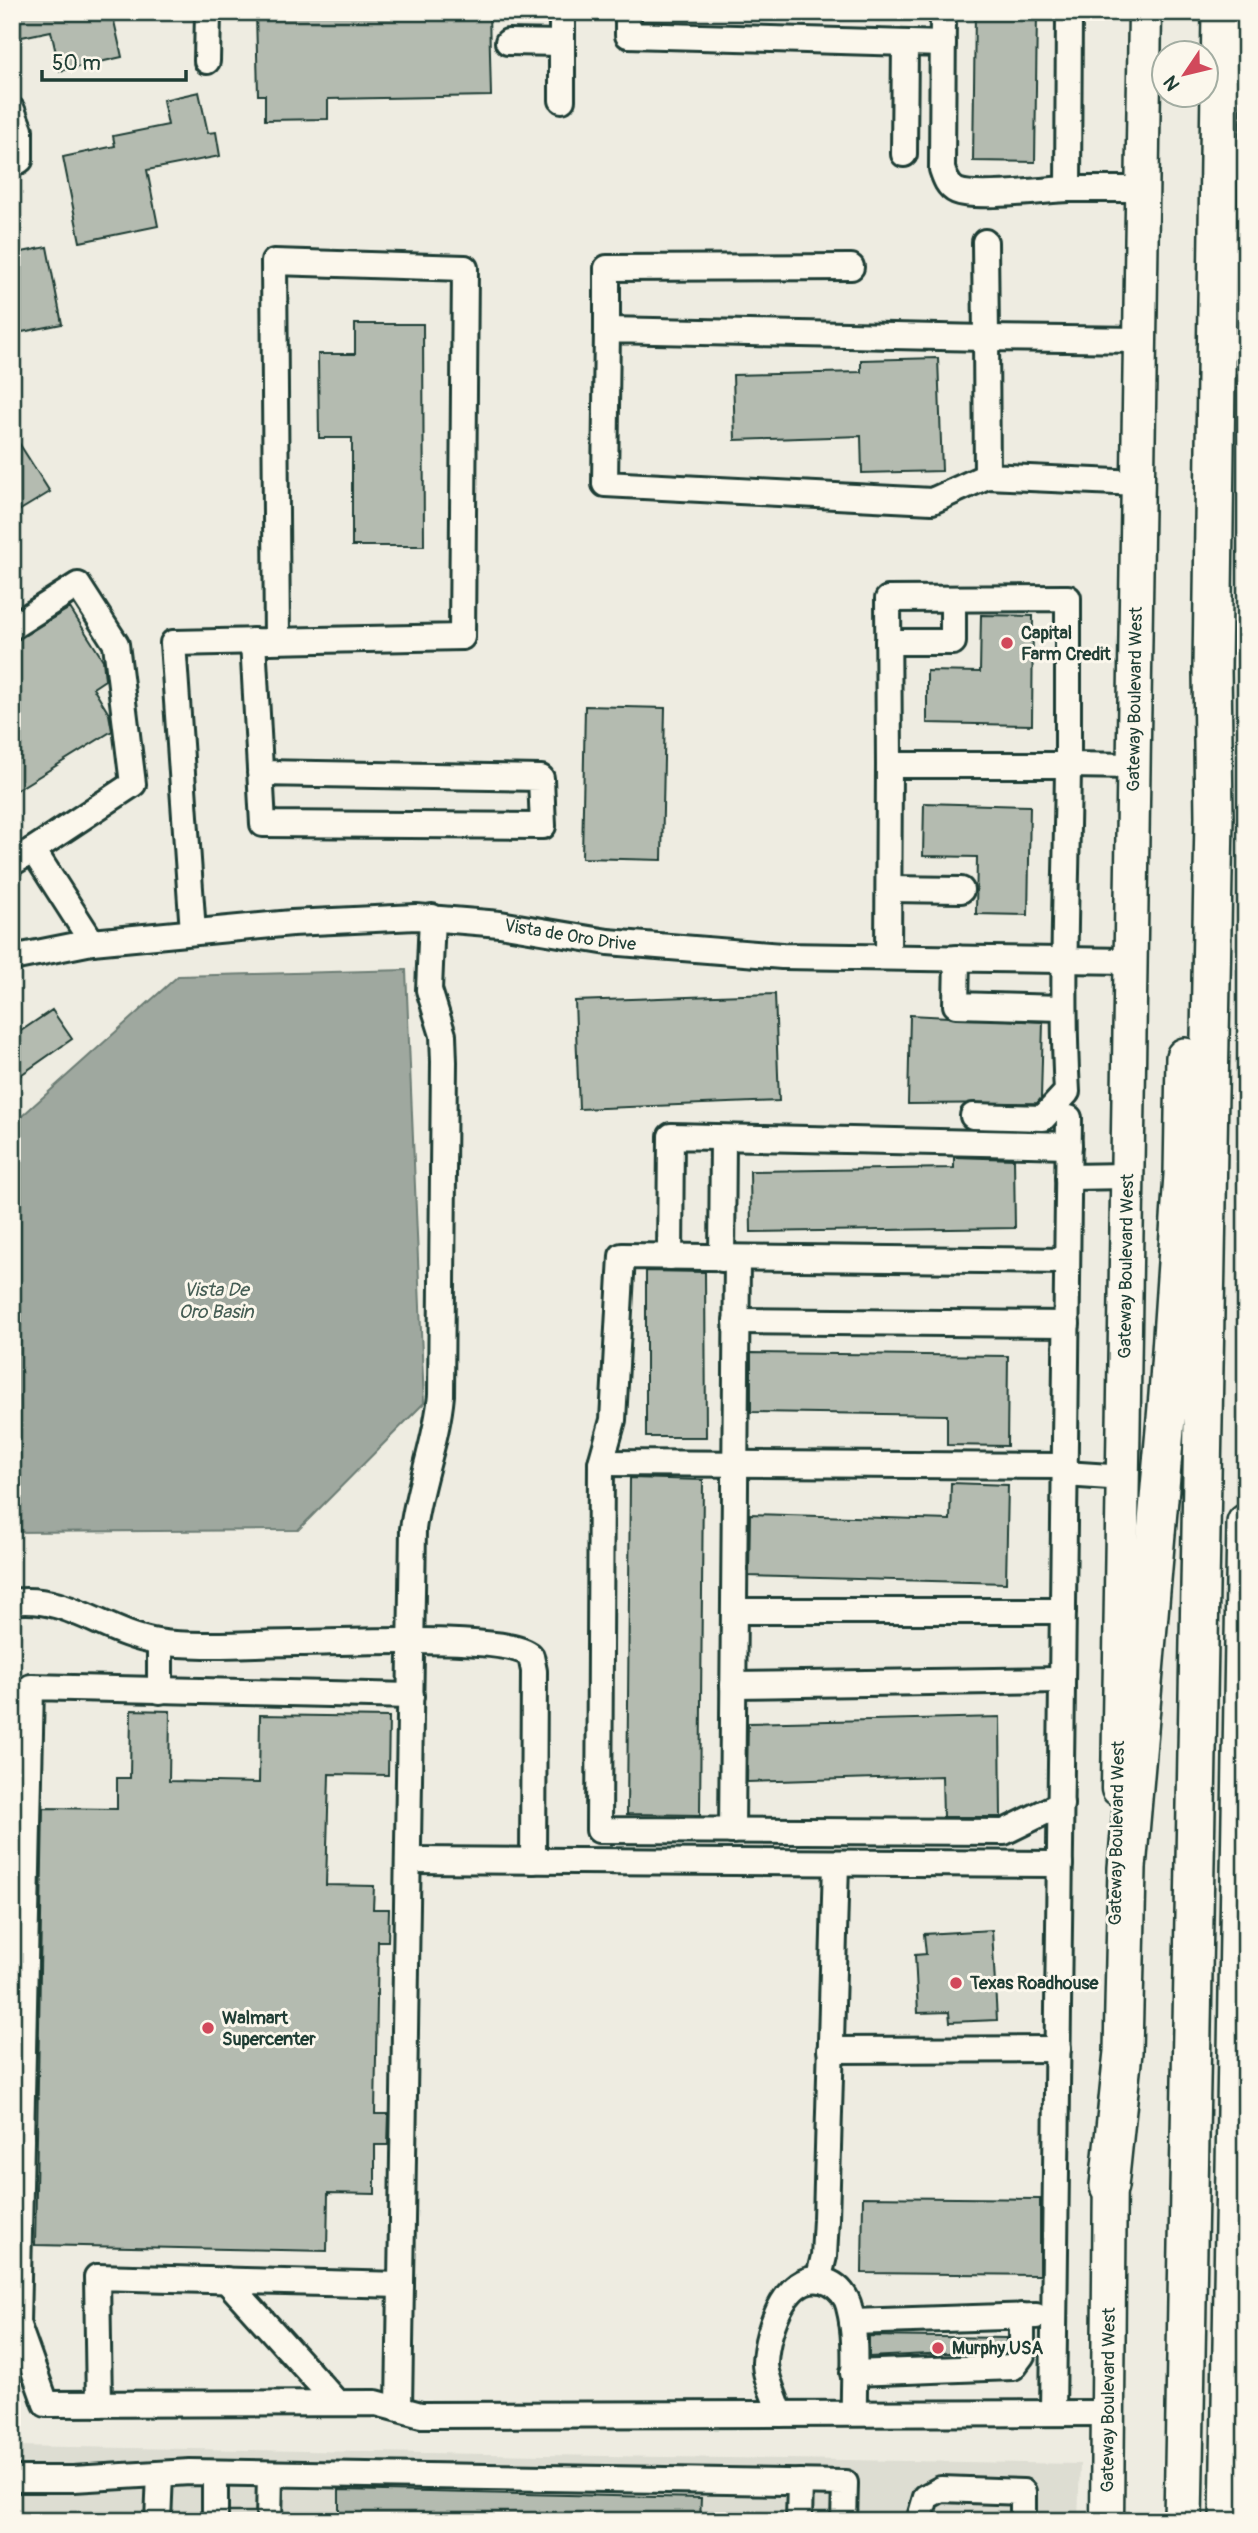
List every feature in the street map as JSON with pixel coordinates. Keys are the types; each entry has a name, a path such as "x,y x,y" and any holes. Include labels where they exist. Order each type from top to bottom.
{"highway":[{"path":"1183,2521 1214,817 1212,669 1221,12"},
{"path":"1110,2186 1123,2052 1127,1868 1161,1485 1183,1175 1189,854 1212,669"},
{"path":"1230,2521 1246,1522"}],"main road":[{"name":"Gateway Boulevard West","path":"1107,2521 1110,2186 1125,1478 1145,12"}],"street":[{"path":"207,61 208,12"},
{"path":"562,12 562,100"},
{"path":"628,12 628,35 943,44"},
{"path":"943,12 943,169 946,182 957,191 973,193 1142,189"},
{"path":"1068,189 1069,12"},
{"path":"508,42 562,43"},
{"path":"904,154 905,43"},
{"path":"12,110 20,130 20,160 12,165"},
{"path":"985,242 987,477"},
{"path":"193,932 173,643 265,641 462,637 465,268 274,262 265,641 260,773 263,824 543,826 541,778 260,773"},
{"path":"851,267 607,268 605,484 932,501 987,477 1138,483"},
{"path":"607,330 1140,340"},
{"path":"12,627 78,585 116,644 133,784 22,856 92,942"},
{"path":"888,957 888,599 1068,598 1066,959 1062,1007 1067,1092 1043,1118 972,1116"},
{"path":"888,642 953,642 953,599"},
{"path":"889,765 1134,766"},
{"path":"889,889 961,890"},
{"path":"399,2408 413,1529 421,1478 438,1423 441,1395 444,1062 443,1035 429,990 432,917"},
{"name":"Vista de Oro Drive","path":"12,958 92,942 193,932 363,918 432,917 500,924 608,942 782,956 1131,961"},
{"path":"957,958 956,1005 1062,1007"},
{"path":"1053,2413 1069,1118"},
{"path":"670,1257 671,1136 1069,1145"},
{"path":"723,1138 729,1259 736,1321 732,1831"},
{"path":"1068,1177 1128,1176"},
{"path":"1061,1804 1004,1832 599,1830 601,1463 613,1420 622,1256 1068,1261"},
{"path":"736,1321 1067,1324"},
{"path":"601,1463 1065,1470 1125,1478"},
{"path":"12,1602 55,1602 80,1611 111,1629 160,1643 461,1642 513,1647 531,1657 535,1697 533,1861"},
{"path":"734,1611 1063,1611"},
{"path":"160,1643 160,1691"},
{"path":"733,1685 1062,1680"},
{"path":"411,1696 31,1687 17,2323 46,2404 376,2403 421,2415 1110,2413"},
{"path":"408,1860 1060,1864"},
{"path":"819,2277 824,2256 835,1863"},
{"path":"830,2050 1058,2049"},
{"path":"99,2404 97,2277 401,2285"},
{"path":"780,2414 765,2366 768,2336 789,2294 802,2279 819,2277 838,2286 849,2304 852,2322 854,2413"},
{"path":"226,2280 337,2403"},
{"path":"852,2322 1054,2315"},
{"path":"853,2373 1013,2367 1022,2355 1022,2316"},
{"path":"215,2473 215,2521"},
{"path":"269,2521 270,2473"},
{"path":"12,2479 270,2473 845,2483 844,2521"},
{"path":"159,2474 159,2521"},
{"path":"799,2521 800,2482"},
{"path":"919,2521 926,2497 941,2489 1023,2492 1023,2521"}],"shaded area":[{"path":"12,2446 1080,2464 1078,2521 12,2521"}],"water":[{"name":"Vista De Oro Basin","path":"406,970 424,1403 298,1530 12,1532 12,1125 178,976"}],"building":[{"path":"12,12 112,12 122,57 60,71 51,31 12,39"},
{"path":"256,12 489,12 491,96 328,99 328,119 265,120 265,95 258,95"},
{"path":"975,12 1037,12 1035,162 973,161"},
{"path":"199,92 208,133 216,132 220,156 147,170 158,226 80,242 63,157 115,146 113,136 168,125 163,100"},
{"path":"47,247 62,324 12,334 12,254"},
{"path":"355,324 423,324 424,546 352,546 352,438 319,438 318,354 355,354"},
{"path":"938,358 942,471 862,473 861,436 735,440 733,375 861,372 861,360"},
{"path":"12,432 50,492 12,515"},
{"path":"70,608 103,660 105,680 93,688 109,714 112,731 12,793 12,642"},
{"name":"Capital Farm Credit","path":"981,615 1033,616 1032,725 927,723 927,671 980,672"},
{"path":"585,706 665,708 662,860 582,858"},
{"path":"924,803 1030,806 1028,915 976,914 977,857 923,856"},
{"path":"775,994 779,1101 579,1109 575,1001"},
{"path":"52,1010 72,1039 12,1081 12,1037"},
{"path":"910,1015 1043,1022 1041,1098 1037,1103 908,1104"},
{"path":"954,1157 1014,1159 1015,1228 751,1232 750,1171 954,1168"},
{"path":"646,1271 705,1272 706,1437 646,1437"},
{"path":"751,1353 1008,1356 1007,1446 947,1445 947,1415 751,1412"},
{"path":"630,1478 703,1480 700,1815 627,1814"},
{"path":"951,1483 1008,1485 1006,1583 749,1576 750,1514 950,1520"},
{"name":"Walmart Supercenter","path":"131,1710 170,1711 169,1781 259,1783 260,1715 389,1717 388,1775 329,1774 326,1885 374,1886 373,1909 389,1909 388,1941 378,1941 375,2114 389,2114 388,2145 375,2145 375,2194 328,2193 327,2251 35,2245 43,1808 117,1809 117,1778 130,1778"},
{"path":"1000,1717 1001,1817 943,1817 942,1776 747,1782 748,1723"},
{"name":"Texas Roadhouse","path":"992,1930 997,2020 950,2022 949,2012 918,2013 915,1955 926,1954 924,1934"},
{"path":"863,2197 1040,2199 1040,2275 862,2273"},
{"name":"Murphy USA","path":"869,2336 1007,2338 1007,2350 869,2357"},
{"path":"339,2490 701,2498 700,2521 339,2521"}],"place":[{"name":"Capital Farm Credit","path":"1007,643"},
{"name":"Texas Roadhouse","path":"956,1983"},
{"name":"Walmart Supercenter","path":"208,2028"},
{"name":"Murphy USA","path":"938,2348"}]}
